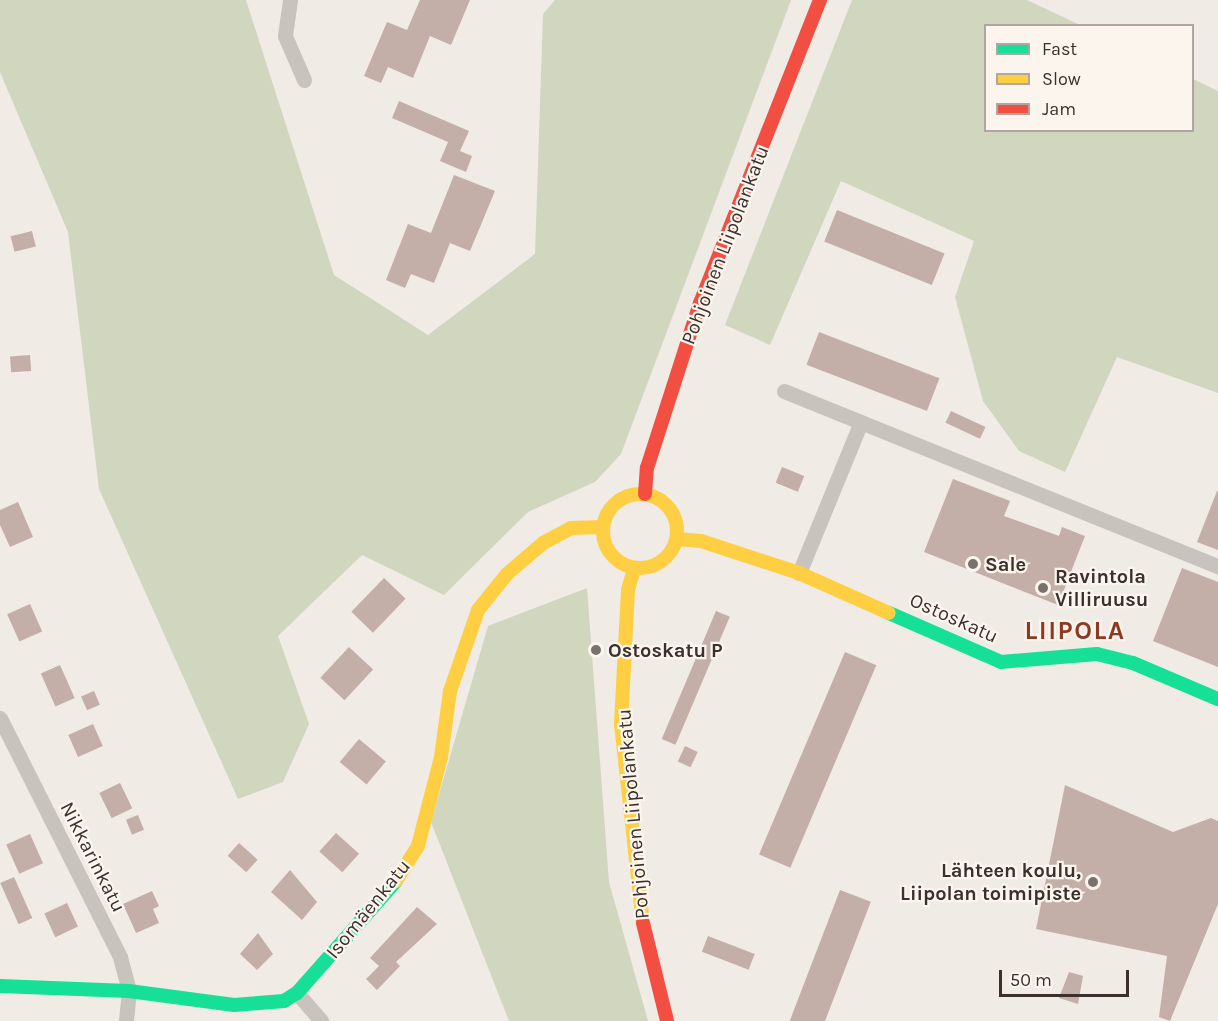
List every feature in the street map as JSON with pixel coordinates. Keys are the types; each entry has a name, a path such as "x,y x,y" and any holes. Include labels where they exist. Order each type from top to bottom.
{"street":[{"path":"290,0 285,36 304,80"},
{"name":"Pohjoinen Liipolankatu","path":"645,494 647,468 700,303 820,0"},
{"path":"784,391 1218,566"},
{"path":"799,573 861,422"},
{"path":"645,494 670,509 677,538 664,561 634,569 617,562 604,544 602,527 615,503 645,494"},
{"name":"Isomäenkatu","path":"297,993 398,879 418,846 441,757 450,691 478,610 507,574 543,543 571,528 602,527"},
{"name":"Ostoskatu","path":"677,538 701,541 799,573 1001,662 1097,654 1133,663 1218,699"},
{"name":"Pohjoinen Liipolankatu","path":"634,569 628,590 621,724 644,933 667,1021"},
{"name":"Nikkarinkatu","path":"0,718 120,957 129,991 126,1021"},
{"path":"0,986 129,991 234,1005 284,1001 297,993 321,1021"}],"green space":[{"path":"0,0 246,0 334,275 428,335 535,254 543,14 555,0 791,0 621,454 595,482 528,512 444,595 362,555 278,636 309,724 283,782 238,799 99,489 68,232 0,72"},
{"path":"852,0 1027,0 1078,24 984,24 984,132 1194,132 1194,79 1218,91 1218,393 1117,357 1065,472 1019,451 983,401 955,297 974,241 841,181 770,345 725,325"},
{"path":"587,588 609,882 648,1021 509,1021 431,822 488,626"}],"building":[{"path":"420,0 470,0 451,45 430,36 413,78 388,67 381,83 364,76 387,22 407,30"},
{"path":"399,101 469,131 460,151 472,156 466,172 440,161 448,142 392,118"},
{"path":"454,175 495,191 470,251 450,243 434,283 411,274 405,288 386,280 408,224 431,233"},
{"path":"837,210 945,253 932,285 824,242"},
{"path":"32,231 36,247 15,252 11,236"},
{"path":"819,332 939,378 927,411 806,365"},
{"path":"30,355 31,371 11,372 10,356"},
{"path":"951,411 985,427 980,439 946,423"},
{"path":"782,467 804,476 798,492 776,483"},
{"path":"953,479 1010,501 1004,516 1059,536 1062,527 1085,536 1058,605 924,552"},
{"path":"1218,491 1218,550 1197,542"},
{"path":"18,502 33,537 10,547 0,525 0,510"},
{"path":"1182,568 1218,582 1218,667 1153,641"},
{"path":"384,578 406,599 373,633 351,612"},
{"path":"30,604 42,631 19,642 7,614"},
{"path":"716,611 730,617 675,745 662,739"},
{"path":"349,647 373,670 344,700 320,678"},
{"path":"845,652 876,665 790,868 759,855"},
{"path":"60,665 75,698 55,706 41,674"},
{"path":"94,691 100,705 87,710 81,696"},
{"path":"93,724 103,746 78,757 68,735"},
{"path":"359,739 386,761 367,784 340,762"},
{"path":"685,746 698,752 691,767 678,761"},
{"path":"120,783 132,808 112,818 99,793"},
{"path":"1065,785 1173,832 1211,818 1218,821 1218,904 1170,1021 1159,1017 1167,956 1036,929"},
{"path":"138,815 144,830 132,835 126,820"},
{"path":"336,833 359,854 342,872 319,852"},
{"path":"30,834 43,863 19,874 6,845"},
{"path":"239,843 258,860 246,872 228,856"},
{"path":"290,870 317,902 302,920 271,892"},
{"path":"14,877 32,918 19,924 0,883"},
{"path":"840,890 871,902 825,1021 790,1021"},
{"path":"152,891 159,906 153,909 159,923 136,933 123,904"},
{"path":"67,903 78,927 55,937 44,914"},
{"path":"417,907 437,924 396,962 400,966 377,990 366,979 379,966 370,958"},
{"path":"258,933 273,954 257,970 240,954"},
{"path":"708,936 755,954 749,970 702,952"},
{"path":"1069,972 1083,976 1078,1004 1059,998"}],"traffic: fast":[{"path":"889,613 1001,662 1097,654 1133,663 1218,699"},
{"path":"0,986 129,991 234,1005 284,1001 297,993 396,881"}],"traffic: slow":[{"path":"633,494 647,494 661,500 671,510 677,524 677,531 675,545 661,562 647,568 633,568 619,562 609,552 603,538 603,524 609,510 619,500 633,494"},
{"path":"396,881 418,846 441,757 450,691 478,610 507,574 543,543 571,528 602,527"},
{"path":"677,539 701,541 799,573 889,613"},
{"path":"634,569 628,590 621,724 643,923"}],"traffic: jam":[{"path":"645,494 647,468 700,303 820,0"},
{"path":"643,923 667,1021"}],"place":[{"name":"Sale","path":"973,564"},
{"name":"Ravintola Villiruusu","path":"1043,588"},
{"name":"Ostoskatu P","path":"596,650"},
{"name":"Lähteen koulu, Liipolan toimipiste","path":"1093,882"}],"district":[{"name":"LIIPOLA","path":"1075,631"}]}
